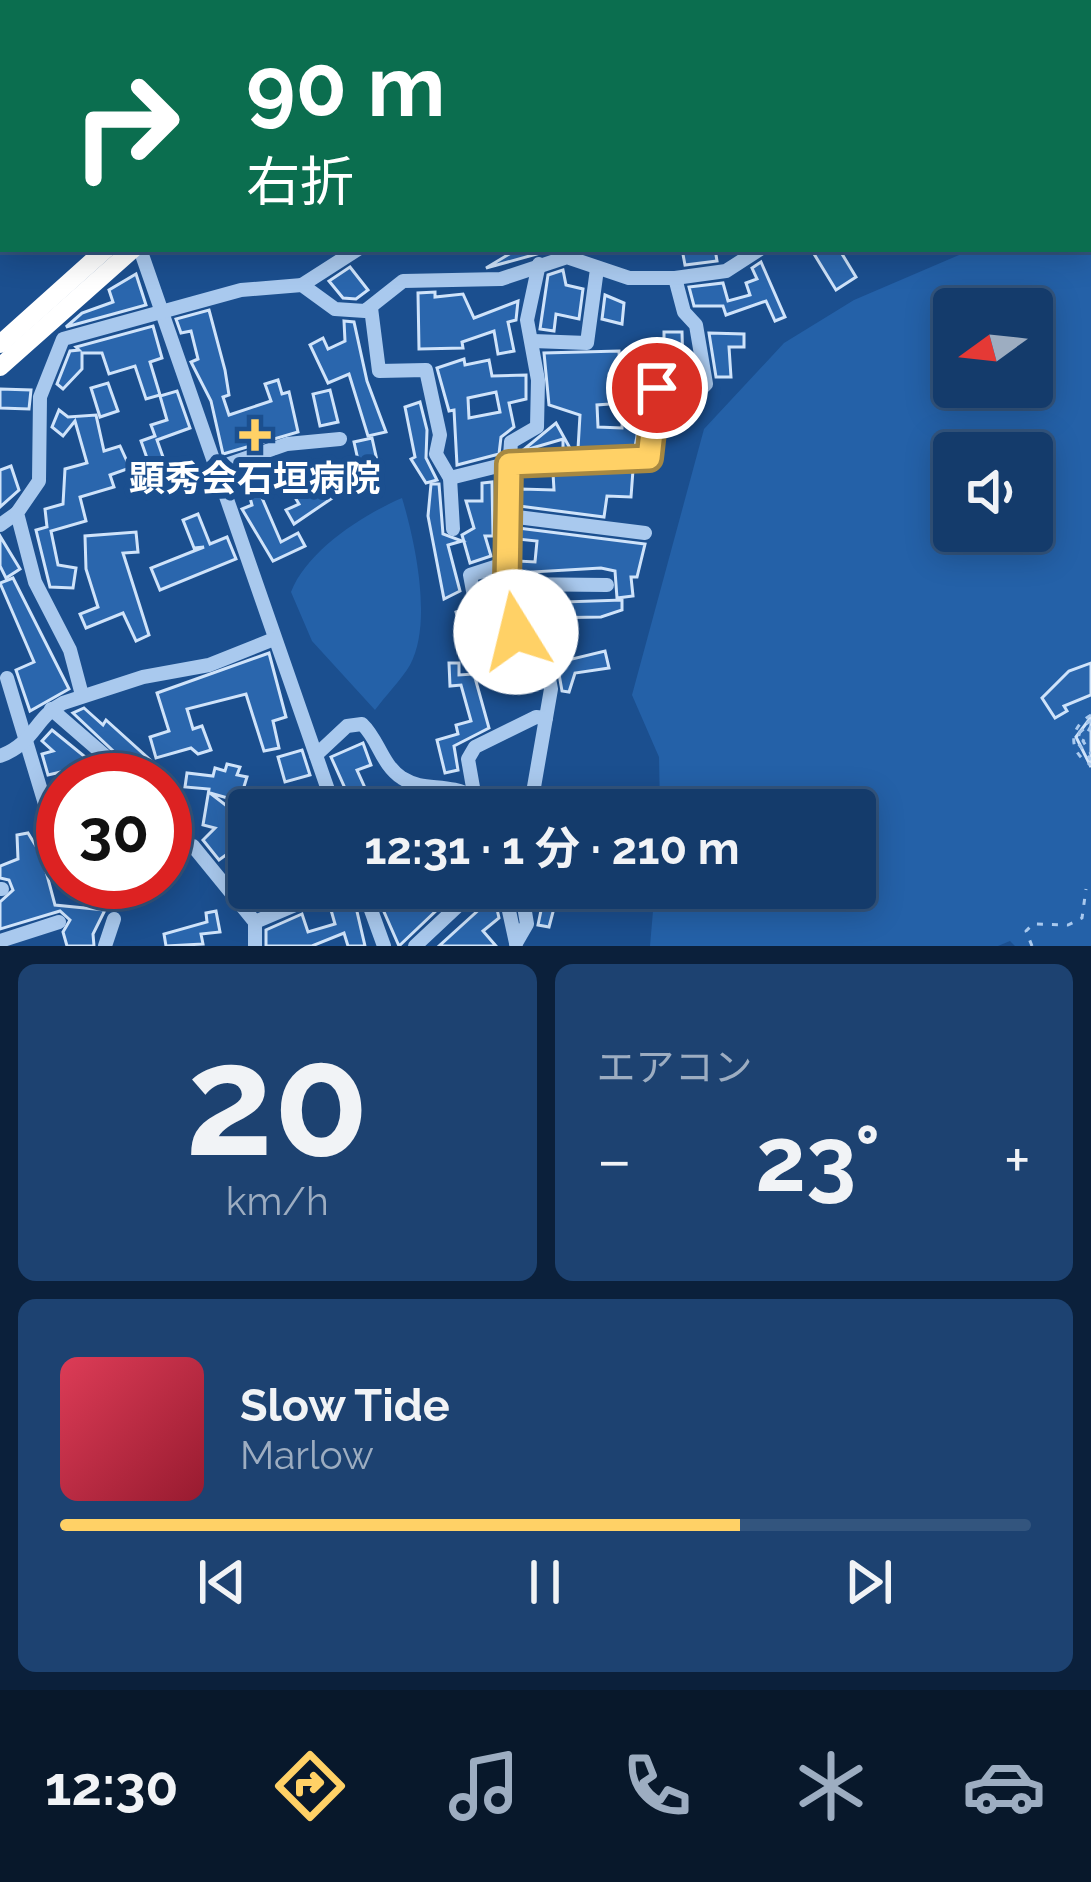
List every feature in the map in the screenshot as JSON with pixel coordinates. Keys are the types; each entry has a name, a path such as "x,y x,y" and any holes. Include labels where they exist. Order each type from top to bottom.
{"highway":[{"path":"0,344 103,252"},
{"path":"0,367 133,252"}],"street":[{"path":"137,252 328,789"},
{"path":"0,524 17,513 39,481 36,429 62,339 241,290 302,285 353,252"},
{"path":"302,285 335,309 370,308 403,281 501,279 567,257 629,278 675,278 726,271 752,252"},
{"path":"534,789 549,673 516,632 507,591 507,563 511,442 537,427 533,341 527,320 539,263"},
{"path":"533,341 586,343 597,269"},
{"path":"450,478 509,464 649,458 657,388 699,391 706,384 696,325 684,312 675,278"},
{"path":"370,308 379,371 426,370 440,435 436,454 450,478 453,529"},
{"path":"214,469 287,444 340,439"},
{"path":"17,513 35,582 70,650 82,695"},
{"path":"509,516 645,533"},
{"path":"507,563 470,575 476,607 507,591 607,585"},
{"path":"0,756 30,740 51,709 82,695 209,665 274,639"},
{"path":"8,678 36,763"},
{"path":"51,709 102,753"},
{"path":"473,789 467,759 475,747 536,717 546,718"},
{"path":"316,755 347,725 362,724 389,768 402,778 418,787 444,783 453,789"},
{"path":"193,846 254,922 255,946"},
{"path":"254,922 285,909"},
{"path":"370,909 384,946"},
{"path":"416,946 456,909"},
{"path":"509,909 517,945"},
{"path":"517,945 526,924 524,909"},
{"path":"105,946 114,919"},
{"path":"0,941 59,922"}],"path":[{"path":"1091,720 1076,732 1075,751 1091,760"},
{"path":"1091,720 1083,741 1091,760"},
{"path":"1031,946 1026,931 1033,924 1068,925 1082,918 1086,889"}],"shaded area":[{"path":"1091,252 1091,946 1015,946 1010,941 998,946 650,946 653,909 876,909 876,789 660,789 659,757 632,695 704,429 784,343 854,300 959,255"},
{"path":"402,498 416,559 420,627 410,665 375,710 312,641 291,592 309,562 338,536"}],"building":[{"path":"510,252 544,252 486,268"},
{"path":"683,252 716,252 717,261 685,265"},
{"path":"813,252 841,252 856,277 836,290"},
{"path":"761,262 785,317 775,321 766,301 726,315 723,306 694,306 689,287 723,283 728,301 750,295 746,283 757,279 752,268"},
{"path":"350,267 368,290 356,299 343,298 329,281"},
{"path":"563,270 566,285 583,289 579,319 556,314 554,331 540,329 548,275"},
{"path":"136,274 146,305 66,327 82,313 113,302 109,290"},
{"path":"435,292 435,297 463,294 474,318 518,301 516,320 508,322 514,351 498,354 494,331 462,342 463,348 419,349 418,293"},
{"path":"605,295 624,303 622,324 602,319"},
{"path":"209,310 225,370 229,395 223,397 229,415 271,401 265,384 278,380 282,394 289,392 298,432 223,454 211,401 191,362 198,359 191,331 181,333 176,319"},
{"path":"344,321 354,322 367,381 386,432 368,436 349,374 328,383 310,345 323,338 328,349 345,341"},
{"path":"153,326 162,358 150,362 160,395 146,399 135,366 109,374 102,353 82,353 82,369 63,389 57,384 70,351 79,350 76,347"},
{"path":"664,332 682,332 683,370 692,371 694,379 664,377"},
{"path":"709,333 744,334 744,347 729,347 731,377 716,377"},
{"path":"619,351 620,373 608,374 645,390 635,447 578,449 580,415 549,405 544,353","holes":["623,403 622,428 598,427 597,405"]},
{"path":"464,359 465,365 489,360 492,376 526,375 526,399 509,403 514,427 501,437 499,454 457,465 454,410 449,411 437,368","holes":["496,392 500,412 469,418 468,398"]},
{"path":"108,383 118,411 100,417 91,388"},
{"path":"0,389 31,390 29,409 0,408"},
{"path":"330,390 338,422 320,426 313,394"},
{"path":"177,391 190,428 157,440 163,457 148,461 141,441 155,436 151,425 167,420 160,396"},
{"path":"420,402 427,430 426,458 437,480 426,483 411,459 415,457 405,407"},
{"path":"59,410 68,417 96,415 104,451 120,446 130,468 110,475 114,487 80,497 86,521 51,531 58,565 76,568 73,588 50,587 36,530 47,527 45,509 63,504 65,469 87,463 75,421 63,436 52,427"},
{"path":"556,423 571,450 563,450 563,439 522,451"},
{"path":"372,438 380,474 362,478 354,442"},
{"path":"333,459 350,486 294,524 286,510 299,504 279,471 293,463 308,485 324,475 319,467"},
{"path":"11,466 19,490 0,507 0,470"},
{"path":"633,470 631,497 607,496 604,517 519,506 521,489 554,490 553,473"},
{"path":"492,482 493,536 485,536 491,556 470,563 462,535 474,528 466,501 482,501 482,483"},
{"path":"431,484 439,484 443,534 462,541 448,545 460,591 444,599 428,516"},
{"path":"259,491 281,542 298,533 305,546 273,561 242,509 252,505 249,494"},
{"path":"198,514 210,544 227,537 236,559 160,590 151,568 204,547 194,548 183,520"},
{"path":"518,528 645,544 637,577 631,577 633,596 617,598 615,571 601,568 516,573 518,561 535,562 537,541 517,539"},
{"path":"136,532 138,552 123,553 149,635 136,641 123,613 86,628 80,614 98,607 86,569 85,536"},
{"path":"0,536 20,569 6,578 0,566"},
{"path":"13,578 69,689 30,711 16,670 34,662 0,583"},
{"path":"523,595 535,596 535,603 622,600 622,610 601,617 542,618 545,641 538,642 521,612"},
{"path":"465,609 467,618 488,615 490,647 482,649 477,632 462,636 456,612"},
{"path":"557,641 560,662 605,651 609,668 575,673 569,692 562,691 559,674 540,644"},
{"path":"269,653 286,717 273,721 279,748 264,751 246,694 187,709 193,729 202,726 211,750 155,753 150,737 169,731 157,693"},
{"path":"449,663 459,663 459,675 474,674 489,728 454,746 458,770 445,773 437,740 458,734 456,725 471,721 461,685 450,686"},
{"path":"1091,663 1091,695 1064,706 1067,711 1055,718 1042,698 1069,671"},
{"path":"84,708 103,725 106,720 143,753 115,753 73,713"},
{"path":"1091,717 1091,767 1076,737"},
{"path":"52,730 80,753 46,753 53,751 42,741"},
{"path":"363,743 371,765 357,770 366,789 345,789 331,757"},
{"path":"302,750 310,775 285,782 278,757"},
{"path":"227,764 240,767 237,775 247,777 243,789 228,789 228,798 210,793 228,807 228,854 219,860 203,840 215,828 203,825 209,789 192,788 192,774 213,776 215,768 225,771"},
{"path":"28,833 36,846 36,909 105,910 93,934 94,946 67,946 63,932 70,920 60,911 0,929 0,902 13,890 9,880 0,878 0,866 18,859 17,835"},
{"path":"331,909 356,909 365,946 348,946 344,933 312,946 266,946 266,930 302,914 308,932 335,924"},
{"path":"383,909 438,909 399,946"},
{"path":"480,909 497,909 499,918 483,931 496,946 439,946"},
{"path":"541,909 554,909 549,927 538,925"},
{"path":"216,911 220,932 201,934 203,944 166,946 164,934 207,922 206,913"}],"place":[{"name":"顕秀会石垣病院","path":"255,435"}],"route":[{"path":"516,632 507,584 509,464 649,458 657,388"}]}
